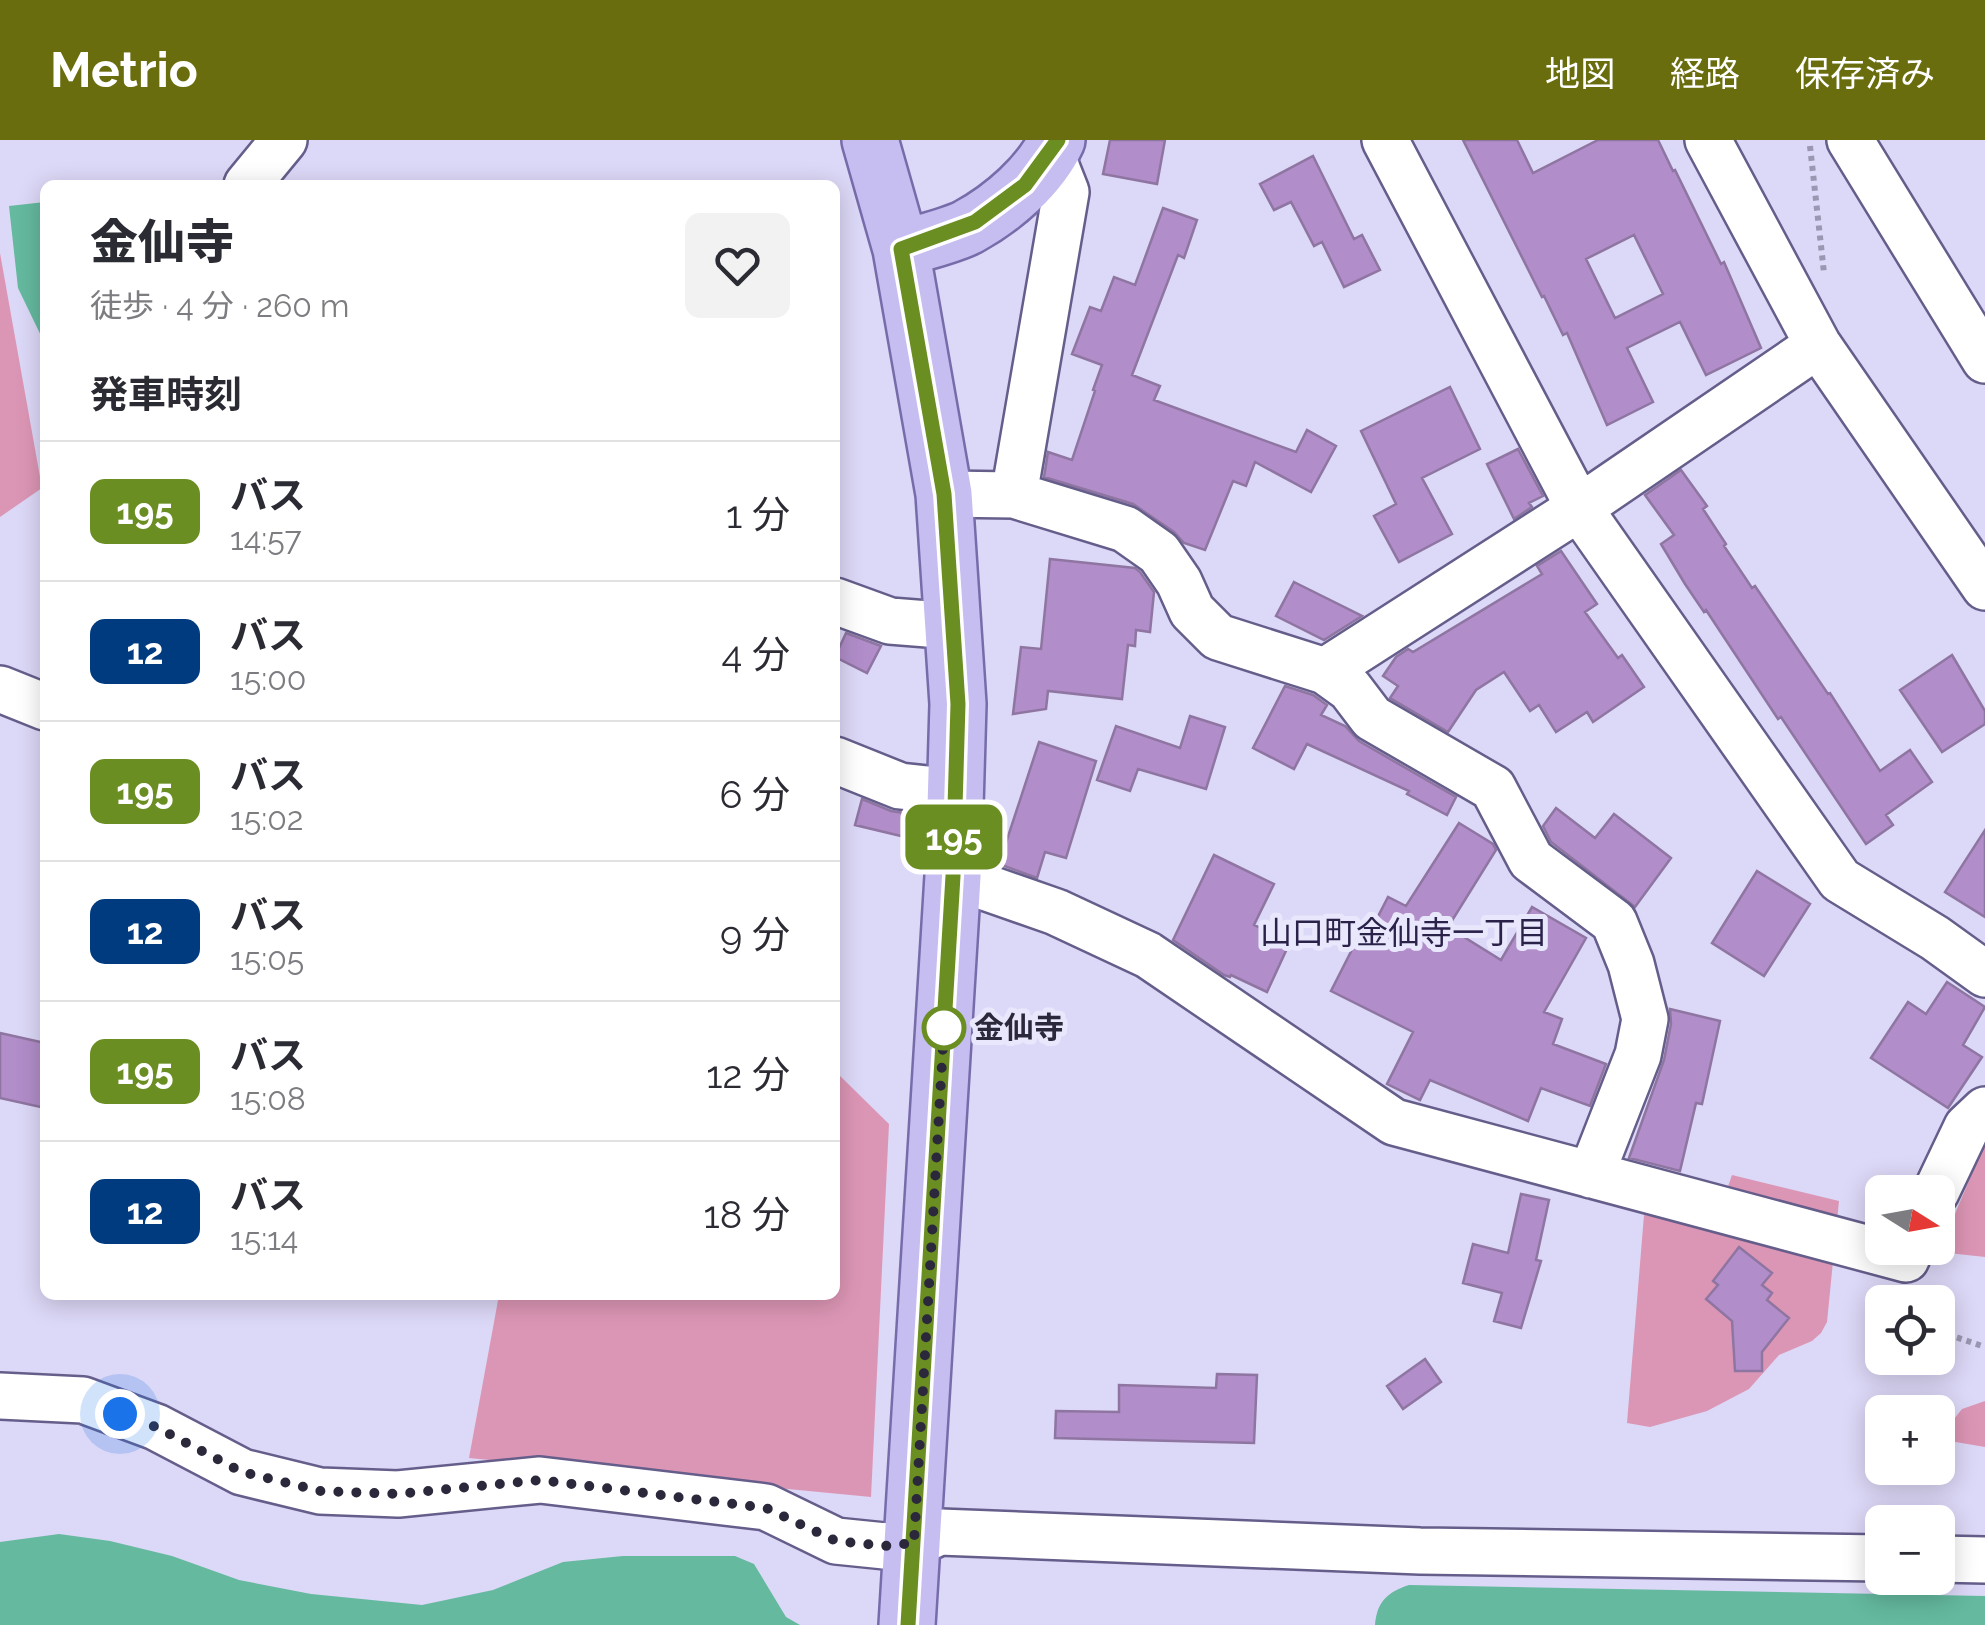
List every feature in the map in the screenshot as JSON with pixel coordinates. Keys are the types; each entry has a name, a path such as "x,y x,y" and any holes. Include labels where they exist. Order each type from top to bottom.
{"main road":[{"path":"870,140 901,249 944,494 958,704 953,876 908,1614"},
{"path":"901,249 967,228 1025,185 1054,147"}],"street":[{"path":"251,180 284,140"},
{"path":"1385,140 1579,508 1840,880 1936,938 1985,974"},
{"path":"1708,140 1818,344 1985,586"},
{"path":"1830,145 1985,360"},
{"path":"1014,495 1066,192 1054,147"},
{"path":"1325,671 1579,508 1818,344"},
{"path":"944,494 1014,495 1125,528 1159,553 1180,582 1192,611 1218,637 1325,671 1350,689 1372,718 1493,788 1532,860 1614,922 1631,964 1645,1020 1638,1055 1592,1175"},
{"path":"840,603 890,621 953,626"},
{"path":"0,689 40,705"},
{"path":"840,762 900,786 956,792"},
{"path":"953,876 1056,912 1148,956 1394,1122 1865,1247"},
{"path":"1944,1175 1966,1127 1985,1110"},
{"path":"0,1396 83,1400 156,1427 242,1472 320,1491 398,1494 540,1480 766,1508 836,1541 885,1546 914,1543 940,1532 1420,1551 1865,1558"},
{"path":"1955,1559 1985,1560"}],"path":[{"path":"1825,276 1830,145"},
{"path":"1955,1337 1985,1347"}],"shaded area":[{"path":"40,203 40,334 18,288 9,206"},
{"path":"0,253 40,489 0,517"},
{"path":"840,1076 889,1124 871,1497 469,1458 498,1300 840,1300"},
{"path":"1985,1147 1985,1257 1955,1254 1955,1214"},
{"path":"1732,1175 1839,1201 1827,1322 1812,1341 1779,1355 1749,1389 1707,1411 1650,1427 1627,1423 1644,1215 1714,1227"},
{"path":"1985,1401 1985,1447 1955,1442 1955,1418 1962,1409"},
{"path":"59,1534 172,1556 239,1580 311,1594 422,1605 493,1590 563,1562 623,1556 735,1556 754,1564 786,1617 800,1625 0,1625 0,1542"},
{"path":"1409,1585 1985,1596 1985,1625 1375,1625 1378,1610 1395,1591"}],"building":[{"path":"1110,140 1165,140 1157,184 1103,174"},
{"path":"1463,140 1517,140 1533,173 1598,140 1658,140 1721,264 1724,262 1761,348 1706,375 1680,322 1627,348 1653,402 1607,425 1567,333 1563,335","holes":["1634,235 1663,294 1615,318 1586,259"]},
{"path":"1313,156 1354,239 1362,235 1380,270 1344,287 1322,242 1314,246 1291,202 1274,210 1260,184"},
{"path":"1163,208 1197,220 1184,258 1178,255 1132,375 1160,386 1154,400 1296,452 1307,430 1336,446 1311,492 1255,462 1246,486 1233,481 1205,550 1184,543 1133,504 1044,477 1048,452 1072,460 1095,391 1102,365 1072,354 1090,307 1101,311 1114,277 1135,285"},
{"path":"1450,387 1480,449 1422,478 1452,534 1399,562 1374,516 1396,504 1361,431"},
{"path":"1518,449 1543,496 1529,503 1532,507 1514,519 1487,464"},
{"path":"1681,470 1707,506 1703,509 1724,546 1830,693 1880,771 1910,750 1932,782 1886,815 1893,825 1866,844 1661,544 1674,535 1645,495"},
{"path":"1561,551 1597,604 1585,612 1644,687 1593,722 1587,712 1556,732 1539,705 1530,711 1504,672 1476,690 1448,732 1390,698 1398,686 1383,676 1396,657 1408,649 1413,652 1542,574 1537,566"},
{"path":"1050,559 1135,568 1154,592 1150,632 1136,630 1135,646 1128,645 1122,699 1048,691 1046,709 1013,714 1021,647 1041,649"},
{"path":"1294,582 1362,616 1324,640 1276,616"},
{"path":"846,633 881,646 867,673 840,660"},
{"path":"1952,655 1985,711 1985,724 1942,752 1900,690"},
{"path":"1285,686 1313,695 1327,705 1321,715 1345,726 1359,741 1456,797 1447,815 1407,794 1409,791 1307,744 1294,769 1253,748"},
{"path":"1190,716 1225,727 1206,789 1138,769 1130,791 1097,780 1116,726 1180,748"},
{"path":"1039,742 1096,761 1066,858 1045,852 1037,878 999,864"},
{"path":"862,799 911,814 905,837 855,825"},
{"path":"1556,808 1595,838 1614,814 1671,858 1635,907 1551,842 1543,826"},
{"path":"1459,823 1493,844 1496,850 1448,927 1501,960 1532,907 1586,938 1544,1012 1562,1019 1553,1044 1606,1064 1590,1106 1541,1088 1528,1121 1430,1080 1420,1100 1387,1084 1413,1032 1331,991 1363,928 1370,932 1388,897 1406,906"},
{"path":"1985,830 1985,917 1945,892"},
{"path":"1214,855 1274,884 1254,925 1290,942 1267,992 1224,975 1173,940"},
{"path":"1757,871 1810,904 1764,976 1712,943"},
{"path":"1947,982 1985,1007 1963,1045 1982,1057 1948,1108 1871,1058 1908,1002 1926,1014"},
{"path":"1670,1009 1720,1021 1702,1104 1696,1103 1680,1171 1629,1158 1664,1060"},
{"path":"0,1033 40,1042 40,1107 0,1098"},
{"path":"1521,1194 1549,1200 1536,1260 1541,1261 1521,1328 1494,1321 1502,1293 1463,1283 1473,1244 1508,1253"},
{"path":"1739,1247 1772,1273 1762,1285 1772,1293 1767,1300 1789,1318 1762,1352 1762,1371 1735,1371 1732,1321 1706,1299 1718,1285 1713,1281"},
{"path":"1425,1359 1441,1382 1403,1409 1387,1386"},
{"path":"1217,1374 1257,1375 1254,1443 1055,1438 1056,1411 1119,1412 1119,1385 1216,1388"}],"bus line":[{"name":"195","path":"908,1625 953,876 958,704 944,494 901,249 967,228 1025,185 1058,140"}],"place":[{"name":"金仙寺","path":"944,1028"}],"district":[{"name":"山口町金仙寺一丁目","path":"1404,933"}],"route":[{"path":"120,1414 156,1427 242,1472 320,1491 398,1494 540,1480 766,1508 836,1541 885,1546 914,1543 944,1028"}]}
